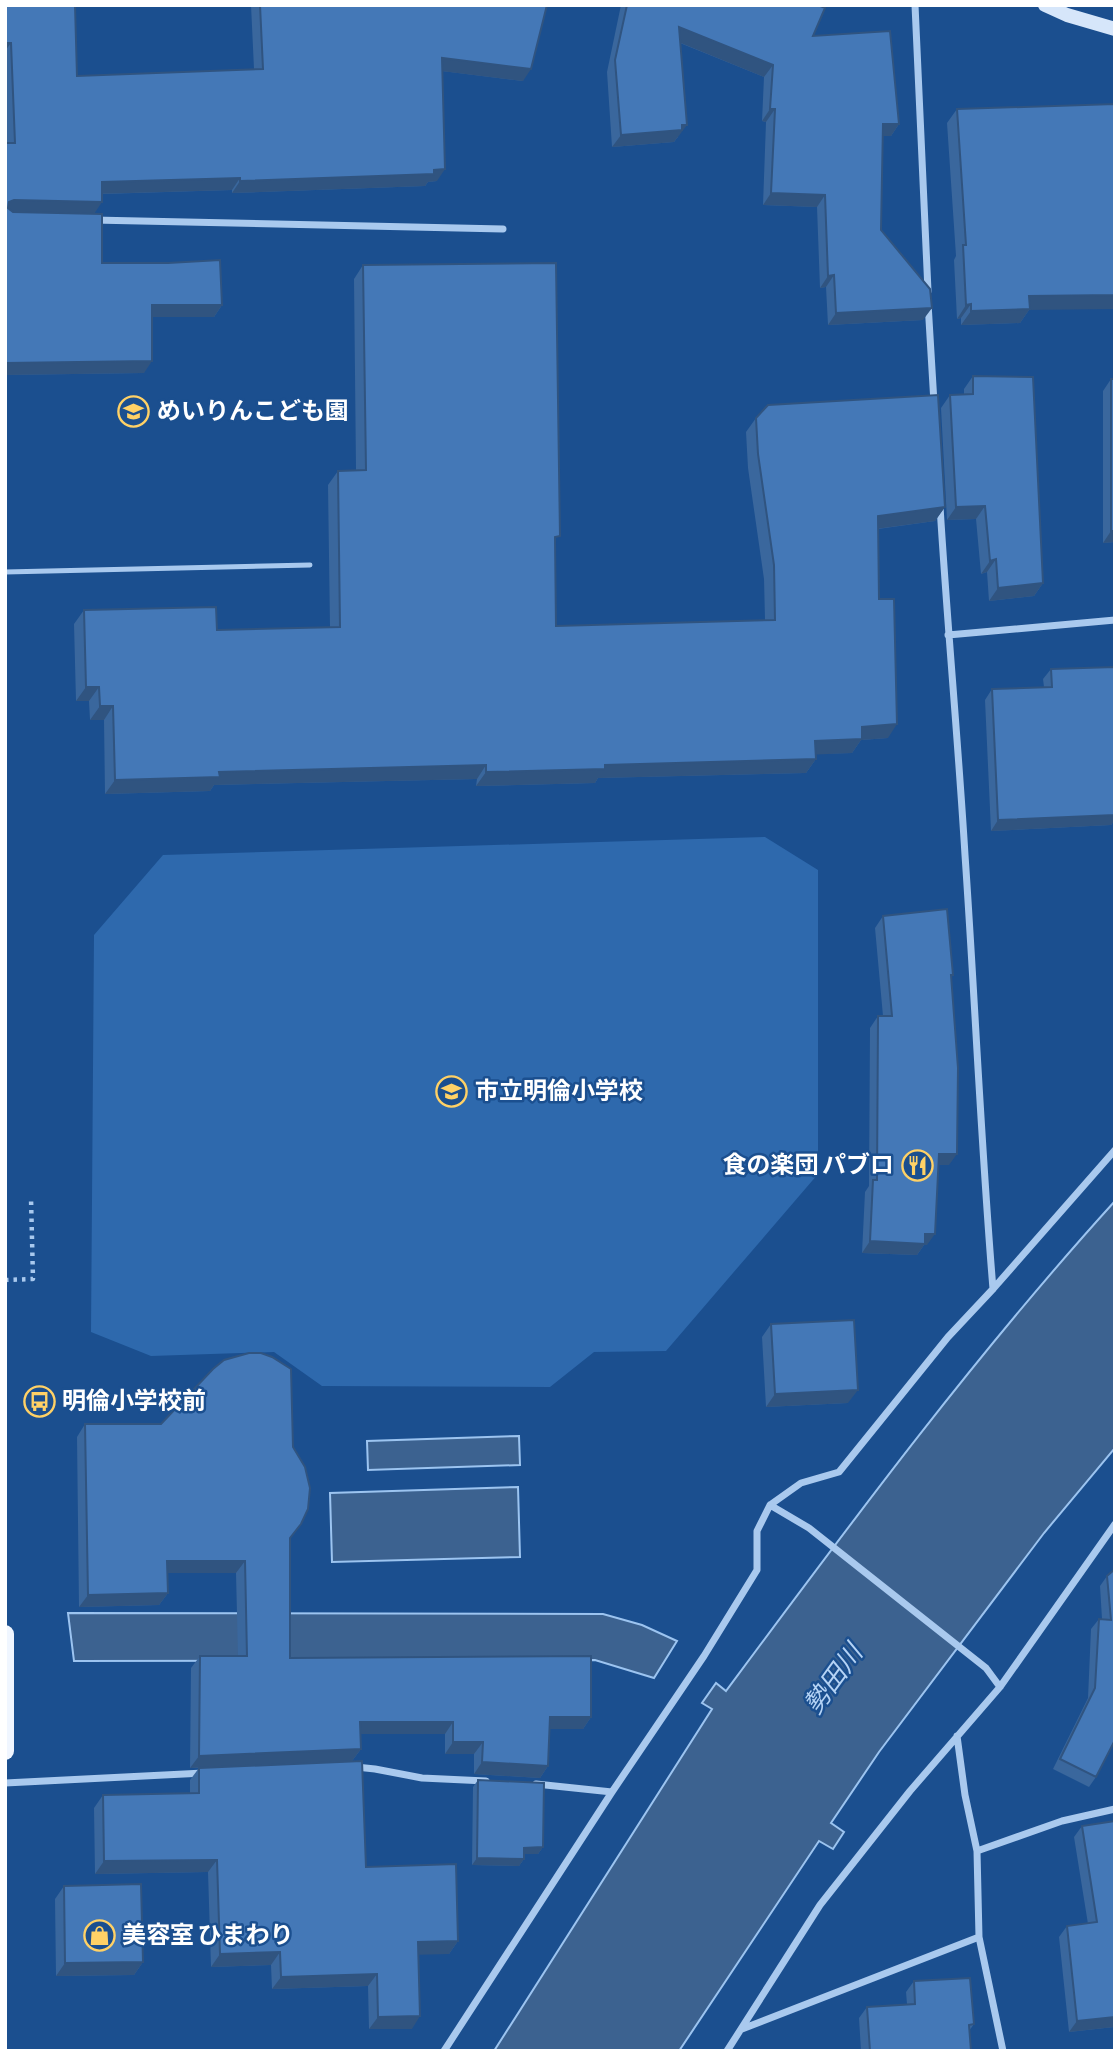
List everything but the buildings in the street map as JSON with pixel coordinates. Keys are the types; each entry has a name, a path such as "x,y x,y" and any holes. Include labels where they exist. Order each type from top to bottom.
{"main road":[{"path":"5,1634 5,1751"}],"street":[{"path":"915,5 924,234 935,414"},
{"path":"1045,5 1115,30"},
{"path":"88,220 503,229"},
{"path":"940,497 993,1289"},
{"path":"948,635 1115,620"},
{"path":"443,2051 612,1792 705,1656 757,1570 757,1531 770,1505 801,1483 839,1472 948,1337 1115,1150"},
{"path":"770,1505 809,1528 986,1668 1000,1687"},
{"path":"727,2051 820,1905 909,1791 1000,1687 1115,1524"},
{"path":"957,1735 965,1795 977,1852 979,1937 1003,2051"},
{"path":"344,1767 376,1769 422,1778 492,1782"},
{"path":"5,1783 208,1773"},
{"path":"533,1784 612,1792"},
{"path":"977,1852 1062,1821 1115,1809"},
{"path":"741,2029 979,1937"}],"lane":[{"path":"5,572 310,565"}],"path":[{"path":"5,1280 33,1279 31,1198"}],"shaded area":[{"path":"765,837 818,870 818,1174 666,1351 594,1352 550,1387 322,1386 274,1352 151,1356 91,1332 94,935 163,855"}],"water":[{"name":"勢田川","path":"1115,1201 1115,1448 1044,1533 879,1752 831,1823 844,1832 833,1849 819,1841 679,2051 494,2051 712,1709 702,1703 716,1683 726,1691 963,1380"},
{"path":"519,1436 520,1465 368,1470 367,1441"},
{"path":"518,1487 520,1557 332,1562 330,1493"},
{"path":"68,1613 603,1614 642,1625 677,1641 654,1678 595,1660 74,1661"}],"place":[{"name":"めいりんこども園","path":"134,411"},
{"name":"市立明倫小学校","path":"452,1091"},
{"name":"食の楽団 パブロ","path":"917,1165"},
{"name":"明倫小学校前","path":"39,1401"},
{"name":"美容室 ひまわり","path":"99,1935"}]}
